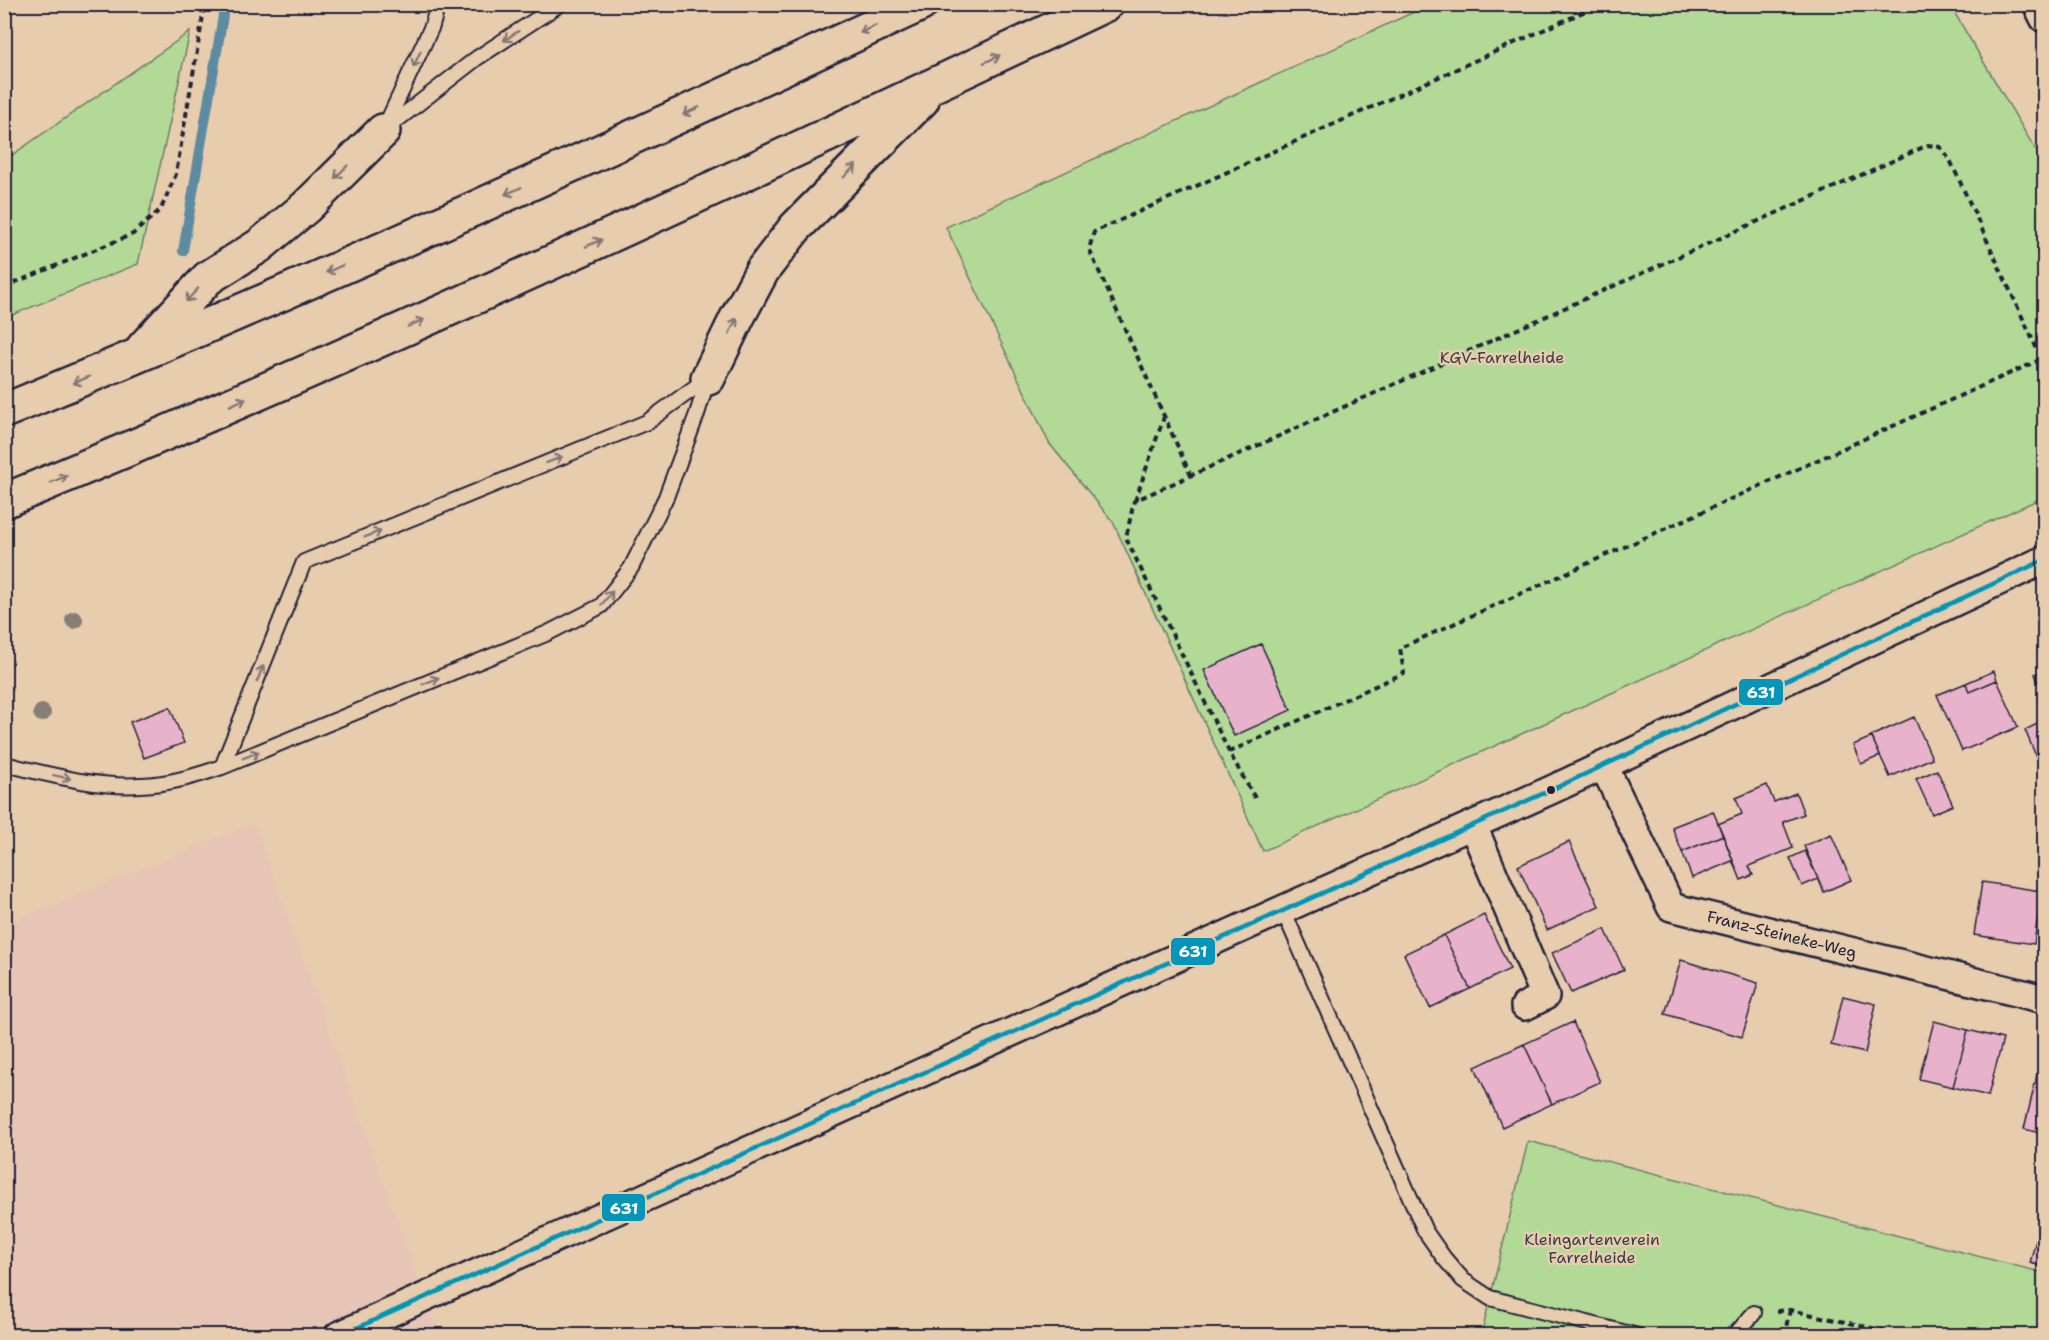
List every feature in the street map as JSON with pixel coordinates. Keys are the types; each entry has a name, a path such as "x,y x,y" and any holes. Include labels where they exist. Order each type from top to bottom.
{"highway":[{"path":"4,411 135,357 638,136 921,4"},
{"path":"4,501 159,437 651,218 1106,4"},
{"path":"708,378 762,271 795,228 939,83"},
{"path":"135,357 208,278 259,246 306,207 383,130"}],"street":[{"path":"2037,4 2044,18"},
{"path":"338,1335 1473,826 2044,560"},
{"name":"Franz-Steineke-Weg","path":"1604,766 1671,907 2044,999"},
{"path":"1473,826 1545,996 1525,1006"}],"lane":[{"path":"383,130 432,26 438,4"},
{"path":"383,130 477,58 560,4"},
{"path":"222,767 304,562 647,422 708,378"},
{"path":"4,764 88,782 141,786 180,781 222,767 548,633 601,606 631,568 666,496 708,378"},
{"path":"1283,910 1425,1231 1444,1258 1463,1280 1490,1298 1638,1335"},
{"path":"1734,1335 1754,1313"}],"path":[{"path":"4,287 133,234 161,209 176,174 205,4"},
{"path":"1191,476 1089,249 1094,232 1600,4"},
{"path":"1134,501 1928,145 1940,147 1950,160 2043,359 1400,648 1404,673 1229,752"},
{"path":"1164,416 1134,501 1126,538 1229,752 1255,798"},
{"path":"1784,1335 1790,1310 1909,1335"}],"shaded area":[{"path":"254,823 439,1335 5,1336 5,924"}],"green space":[{"name":"KGV-Farrelheide","path":"1429,5 1950,5 2044,164 2044,497 1263,851 1113,522 1049,443 946,227"},
{"path":"190,32 138,264 5,318 5,160"},
{"name":"Kleingartenverein Farrelheide","path":"1528,1141 2044,1273 2044,1335 1481,1336"}],"building":[{"path":"1261,644 1291,710 1234,736 1204,670"},
{"path":"2044,670 2044,696 2035,674"},
{"path":"1994,671 1997,680 1969,692 1966,683"},
{"path":"1997,680 2018,727 1962,751 1937,695 1966,683 1969,692"},
{"path":"170,707 184,743 144,758 130,722"},
{"path":"1914,717 1932,758 1890,777 1871,736"},
{"path":"2039,723 2044,737 2044,775 2025,730"},
{"path":"1872,737 1880,756 1861,764 1853,745"},
{"path":"1937,770 1953,805 1932,814 1916,779"},
{"path":"1767,785 1774,802 1796,793 1804,814 1783,822 1793,848 1749,866 1753,875 1741,880 1718,824 1742,814 1736,798"},
{"path":"1713,811 1723,835 1682,852 1672,827"},
{"path":"1831,834 1851,880 1824,892 1804,846"},
{"path":"1723,835 1737,870 1732,861 1692,878 1682,852"},
{"path":"1569,842 1599,906 1547,930 1518,866"},
{"path":"1805,851 1818,879 1802,886 1790,858"},
{"path":"1982,882 2041,891 2034,944 1974,935"},
{"path":"1484,915 1510,969 1470,989 1444,935"},
{"path":"1605,929 1624,970 1571,993 1552,953"},
{"path":"1444,935 1470,989 1430,1008 1404,954"},
{"path":"1681,960 1758,983 1742,1037 1665,1014"},
{"path":"1843,996 1876,1004 1865,1053 1831,1045"},
{"path":"1934,1021 1968,1030 1953,1087 1919,1079"},
{"path":"1573,1022 1600,1082 1552,1104 1524,1044"},
{"path":"1968,1030 2003,1039 1988,1096 1953,1087"},
{"path":"1524,1044 1552,1104 1502,1127 1475,1067"},
{"path":"2044,1046 2044,1134 2024,1129"},
{"path":"2044,1208 2044,1267 2030,1263"}],"waterway":[{"path":"183,251 225,4"}],"transit line":[{"name":"631","path":"339,1336 1551,790 2044,560"}]}
